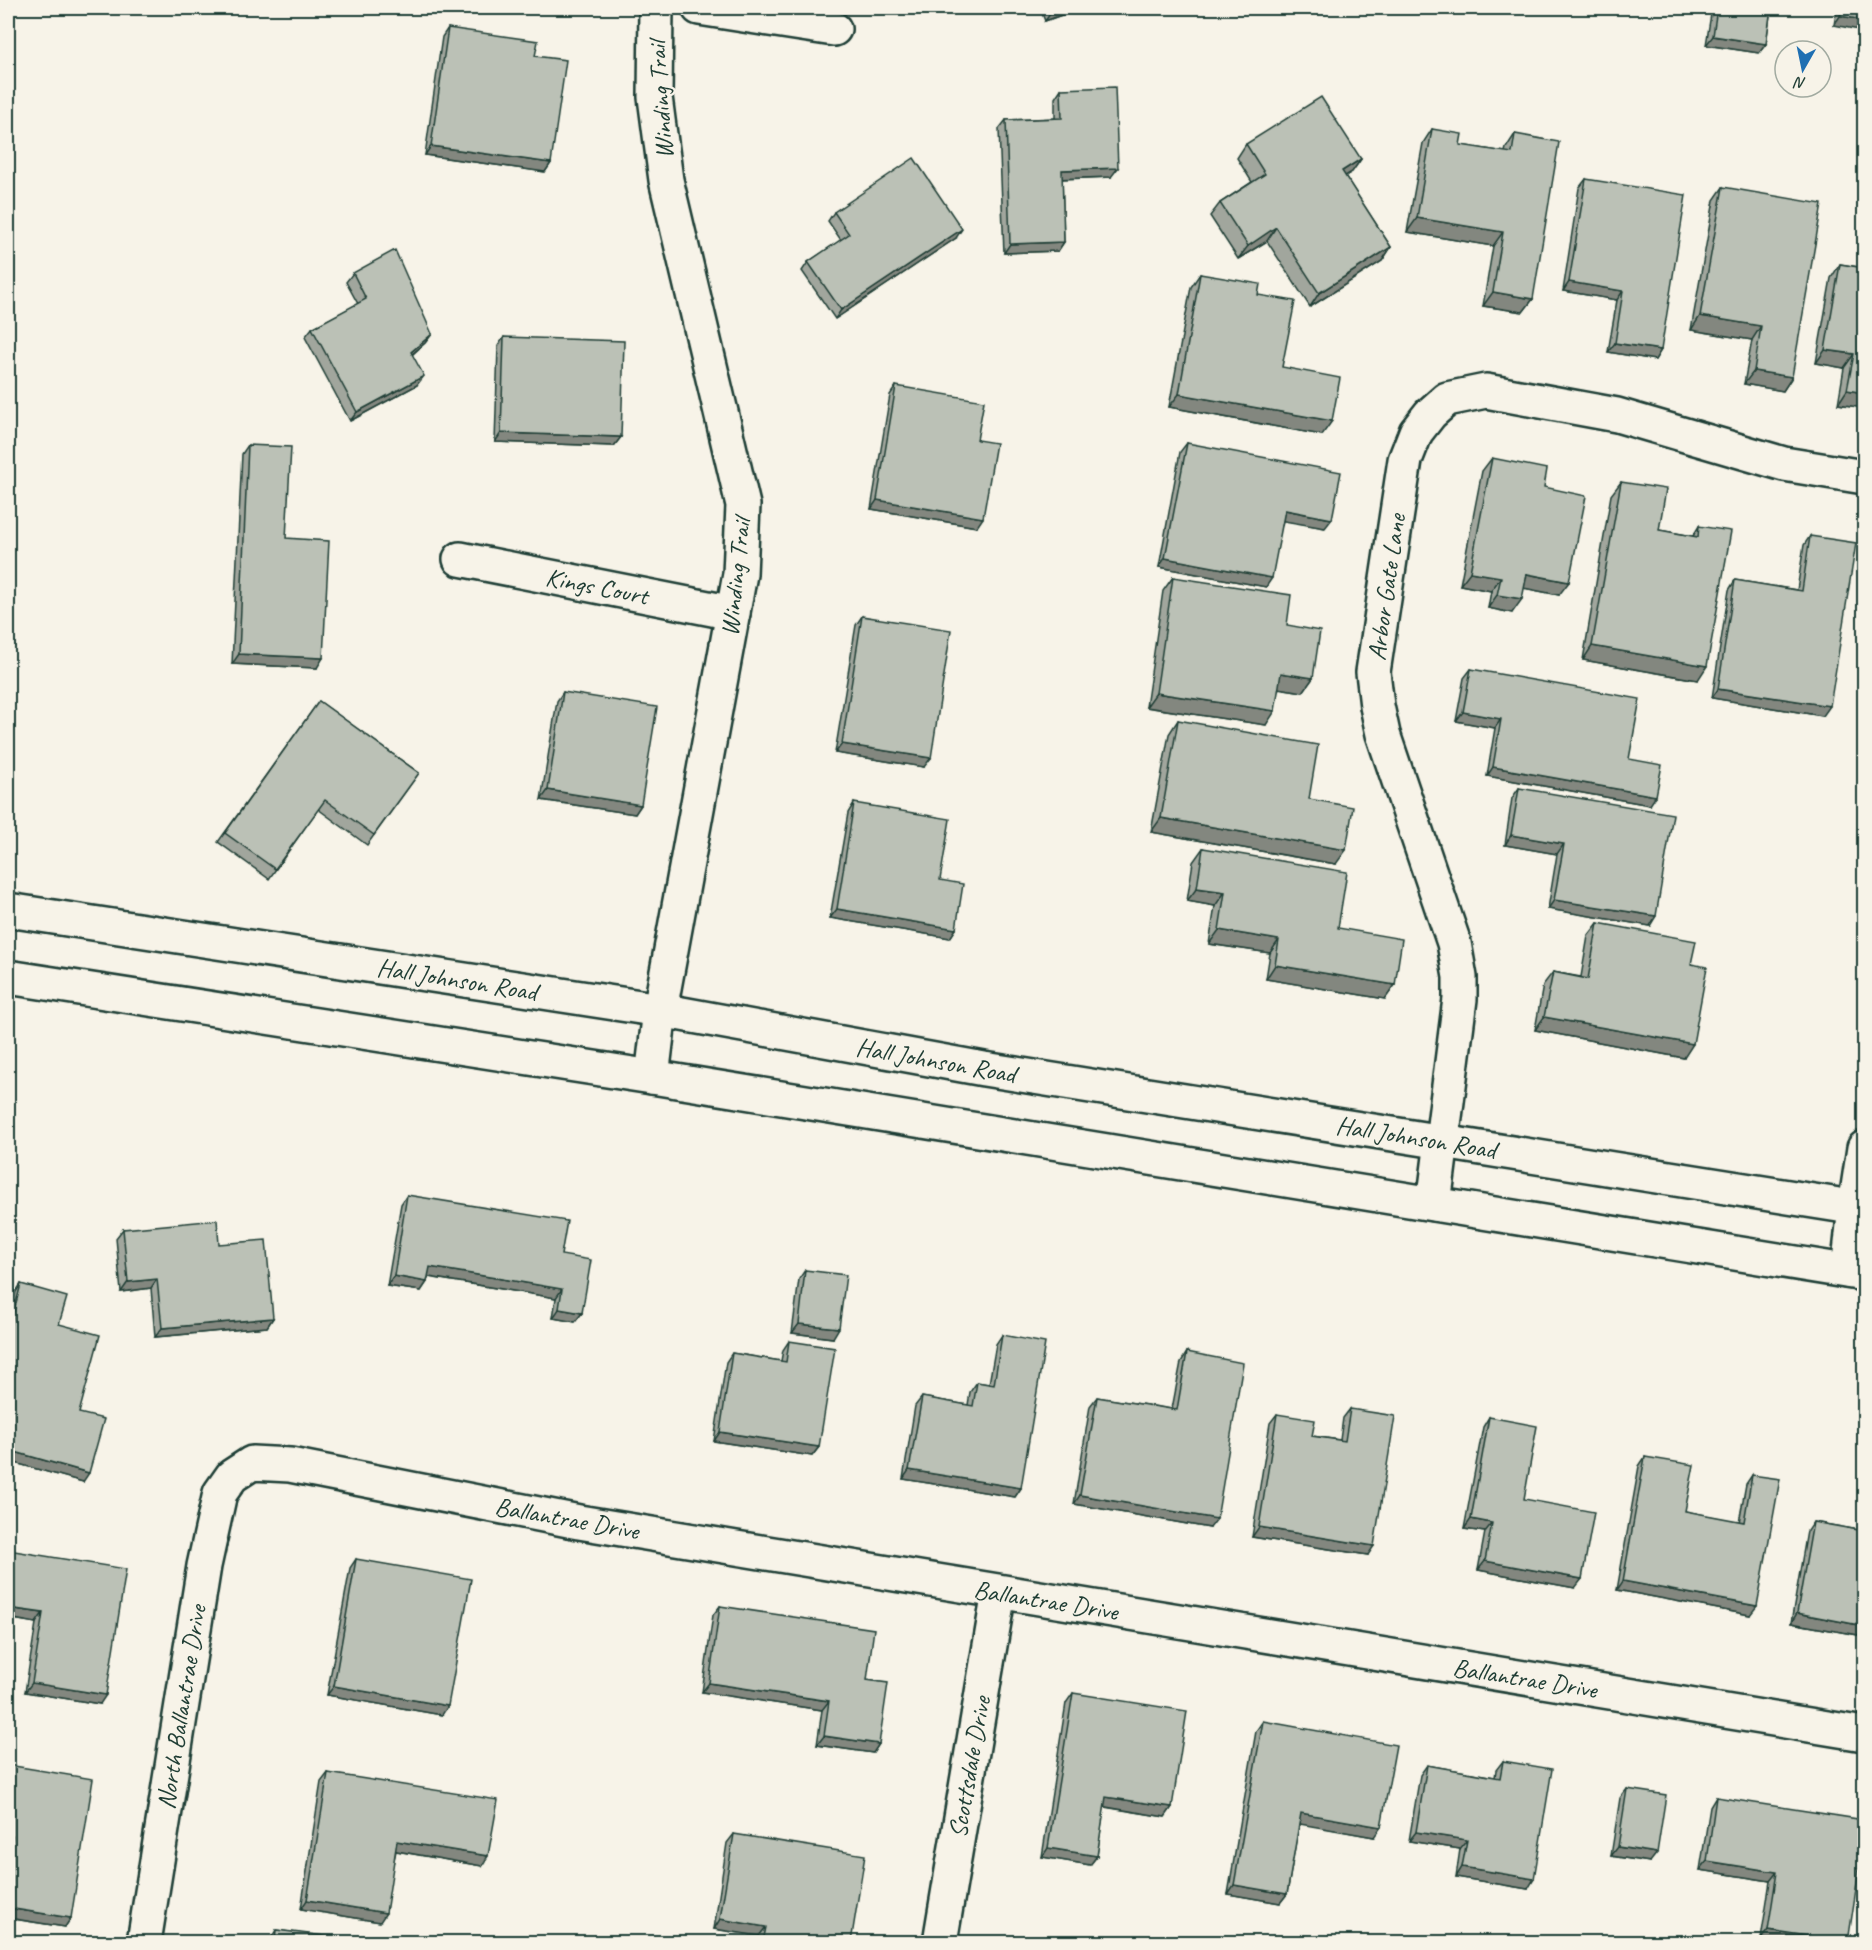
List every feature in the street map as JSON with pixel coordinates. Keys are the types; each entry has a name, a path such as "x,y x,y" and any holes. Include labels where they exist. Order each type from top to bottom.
{"street":[{"name":"Winding Trail","path":"652,1077 660,1010 740,574 742,506 666,180 655,97 656,8"},
{"path":"699,8 834,29"},
{"name":"Arbor Gate Lane","path":"1434,1204 1460,999 1460,977 1454,943 1383,734 1373,672 1405,460 1416,432 1430,414 1447,399 1486,391 1617,416 1784,464 1864,477"},
{"name":"Kings Court","path":"460,559 733,613"},
{"name":"Hall Johnson Road","path":"8,910 660,1010 984,1069 1860,1208"},
{"path":"8,977 652,1077 1856,1273 1864,1148"},
{"name":"Ballantrae Drive","path":"232,1476 252,1463 290,1465 579,1522 1864,1734"},
{"name":"North Ballantrae Drive","path":"144,1942 204,1566 220,1493 232,1476"},
{"name":"Scottsdale Drive","path":"940,1942 999,1592"}],"building":[{"path":"1717,8 1771,8 1766,44 1713,36"},
{"path":"1842,8 1864,8 1864,20 1840,16"},
{"path":"448,28 538,41 535,56 566,60 551,163 431,146"},
{"path":"1115,87 1118,168 1062,170 1064,242 1010,244 1006,120 1062,118 1061,89"},
{"path":"1321,97 1361,159 1342,171 1391,247 1319,293 1276,227 1248,246 1220,203 1265,174 1246,144"},
{"path":"1432,129 1462,134 1460,145 1512,153 1515,134 1559,142 1533,299 1493,292 1503,232 1417,218"},
{"path":"914,158 962,229 841,310 808,262 849,234 834,212"},
{"path":"1586,179 1686,195 1661,350 1615,343 1623,291 1569,282"},
{"path":"1723,187 1822,204 1792,377 1754,371 1761,326 1700,316"},
{"path":"395,250 432,334 411,352 424,376 357,412 312,328 366,299 353,273"},
{"path":"1840,264 1864,268 1864,393 1847,390 1854,354 1825,350"},
{"path":"1200,274 1260,284 1258,295 1295,301 1282,367 1340,378 1332,421 1179,394"},
{"path":"504,337 624,341 621,437 501,433"},
{"path":"896,386 984,401 977,440 996,443 983,518 877,500"},
{"path":"1187,443 1341,472 1332,519 1285,510 1272,578 1165,558"},
{"path":"248,445 291,447 286,538 329,541 323,658 239,654"},
{"path":"1492,458 1547,469 1544,487 1586,496 1569,582 1527,574 1522,599 1497,595 1501,577 1470,572"},
{"path":"1621,482 1666,489 1659,530 1698,537 1699,526 1731,531 1707,666 1592,646"},
{"path":"1810,536 1856,543 1830,706 1718,689 1735,580 1802,591"},
{"path":"1173,577 1291,595 1287,625 1320,631 1313,678 1281,673 1275,711 1156,693"},
{"path":"862,616 951,630 931,758 842,744"},
{"path":"1471,669 1640,699 1629,759 1662,765 1656,796 1493,767 1501,719 1463,712"},
{"path":"563,692 657,707 641,805 548,790"},
{"path":"319,701 419,773 374,835 325,800 275,869 225,833"},
{"path":"1178,720 1318,745 1309,799 1353,807 1346,850 1161,818"},
{"path":"1519,788 1673,814 1656,916 1554,900 1564,844 1511,835"},
{"path":"854,803 950,819 940,880 963,884 956,929 837,909"},
{"path":"1203,848 1347,872 1338,928 1402,939 1395,985 1275,965 1279,940 1219,930 1225,892 1197,888"},
{"path":"1598,923 1696,941 1691,964 1707,967 1693,1044 1544,1017 1553,972 1588,979"},
{"path":"407,1195 567,1221 561,1255 591,1260 582,1313 559,1309 562,1289 430,1267 427,1282 394,1276"},
{"path":"217,1220 219,1244 266,1240 273,1318 162,1328 157,1279 128,1282 123,1229"},
{"path":"805,1270 846,1275 839,1328 799,1324"},
{"path":"21,1284 67,1297 59,1324 100,1335 79,1413 104,1419 89,1473 8,1450 8,1333"},
{"path":"1002,1335 1045,1343 1021,1488 909,1470 922,1397 973,1406 977,1382 994,1385"},
{"path":"789,1341 835,1348 819,1447 720,1432 732,1353 786,1362"},
{"path":"1187,1352 1243,1363 1217,1519 1080,1495 1097,1397 1177,1410"},
{"path":"1350,1409 1395,1416 1374,1546 1259,1527 1277,1414 1315,1420 1312,1436 1345,1441"},
{"path":"1489,1417 1537,1426 1524,1499 1594,1512 1582,1579 1485,1561 1492,1523 1471,1519"},
{"path":"1645,1457 1694,1465 1685,1511 1744,1522 1752,1475 1780,1479 1757,1606 1623,1581"},
{"path":"1813,1522 1864,1531 1864,1626 1797,1613"},
{"path":"8,1550 126,1569 106,1695 32,1683 43,1613 8,1608"},
{"path":"356,1559 471,1579 448,1706 334,1686"},
{"path":"720,1606 874,1629 867,1680 888,1683 879,1744 824,1736 829,1701 709,1683"},
{"path":"1073,1693 1187,1711 1172,1807 1106,1797 1097,1856 1048,1848"},
{"path":"1263,1721 1396,1745 1381,1827 1301,1813 1287,1894 1234,1885"},
{"path":"1503,1761 1552,1769 1534,1879 1462,1867 1467,1840 1416,1832 1427,1765 1500,1778"},
{"path":"8,1765 93,1779 71,1918 8,1908 8,1865 12,1836 8,1835"},
{"path":"328,1773 498,1800 488,1856 397,1841 386,1913 307,1900"},
{"path":"1627,1789 1666,1795 1657,1853 1618,1847"},
{"path":"1716,1797 1864,1820 1864,1836 1848,1942 1768,1930 1777,1872 1707,1861"},
{"path":"734,1834 865,1855 851,1942 763,1942 766,1927 720,1919"},
{"path":"276,1930 357,1940 357,1942 275,1942"}]}
